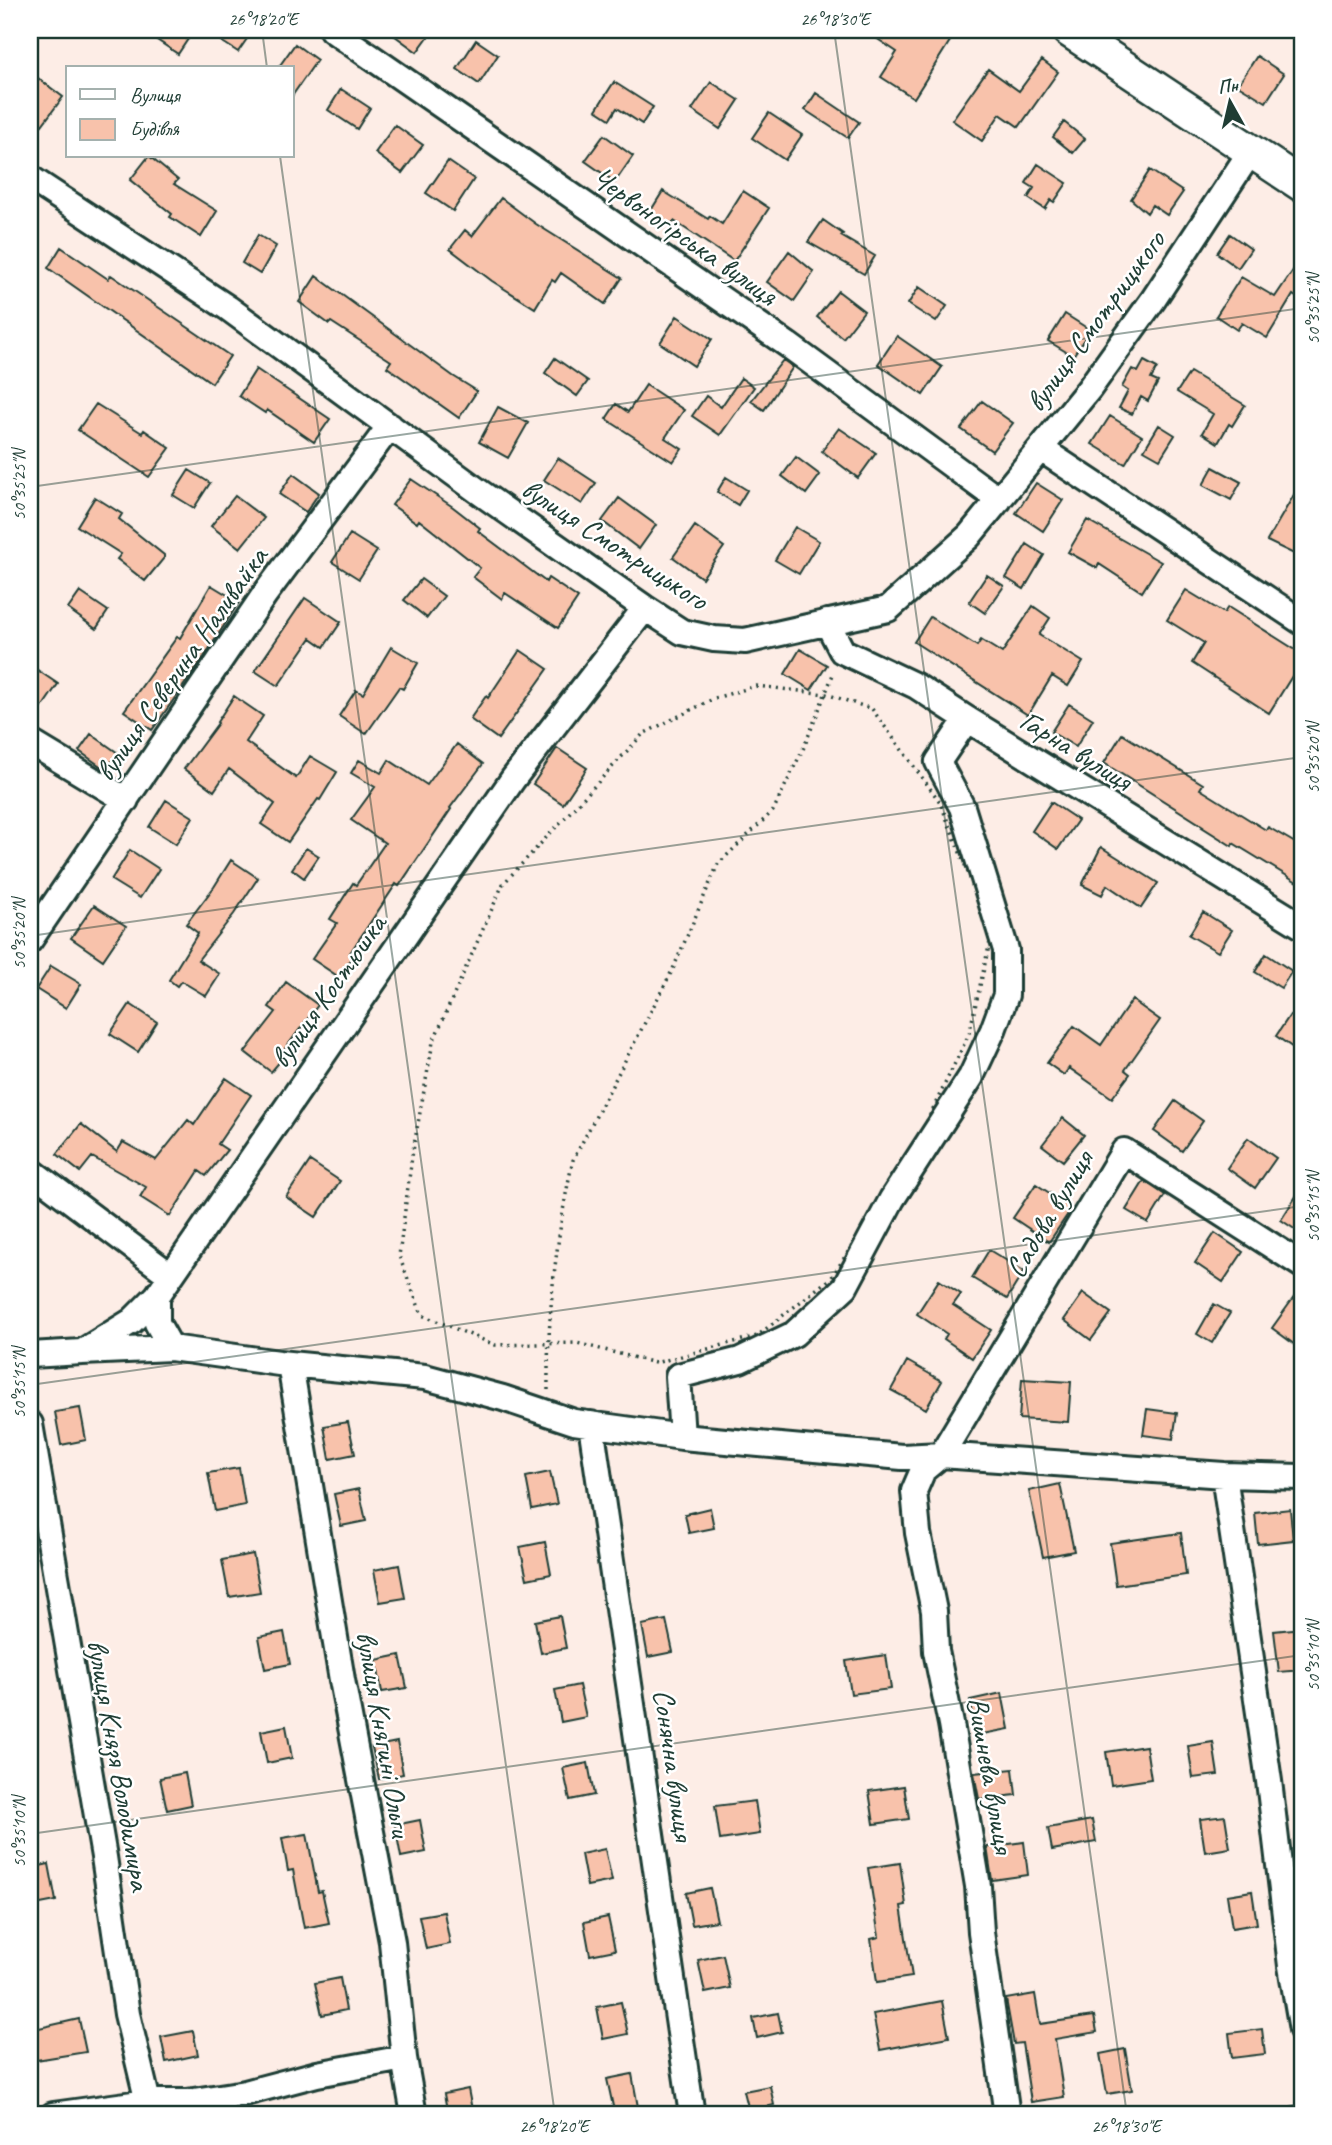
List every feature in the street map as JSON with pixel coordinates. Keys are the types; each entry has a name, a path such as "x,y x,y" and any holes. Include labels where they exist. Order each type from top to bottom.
{"main road":[{"path":"1068,30 1302,186"}],"street":[{"name":"Червоногірська вулиця","path":"332,30 788,345 999,500"},
{"name":"вулиця Смотрицького","path":"30,178 228,308 478,491 682,632 714,639 745,641 888,609 969,536 1089,389 1153,300 1251,151"},
{"name":"вулиця Северина Наливайка","path":"30,940 265,594 390,426"},
{"path":"1041,449 1302,622"},
{"name":"вулиця Костюшка","path":"30,1355 82,1352 132,1321 164,1285 513,779 645,608"},
{"path":"827,622 842,651"},
{"name":"Гарна вулиця","path":"842,651 916,686 1302,926"},
{"path":"682,1437 678,1376 740,1360 794,1334 845,1287 892,1199 971,1077 993,1030 1006,995 1006,950 962,807 938,762 967,719"},
{"path":"30,742 126,800"},
{"name":"Садова вулиця","path":"941,1455 1124,1151 1302,1265"},
{"path":"30,1170 164,1285 157,1323 171,1348"},
{"path":"82,1352 171,1348 290,1364 425,1377 503,1398 574,1422 682,1437 902,1457 941,1455 1224,1475 1302,1477"},
{"name":"вулиця Княгині Ольги","path":"290,1364 342,1681 392,1942 404,2058 414,2115"},
{"name":"вулиця Князя Володимира","path":"30,1424 104,1857 127,2014 149,2108"},
{"name":"Сонячна вулиця","path":"591,1424 692,2115"},
{"name":"Вишнева вулиця","path":"941,1455 923,1470 915,1491 918,1533 934,1611 936,1651 978,1886 981,1932 1007,2115"},
{"path":"1224,1475 1302,2030"},
{"path":"53,2115 149,2108 245,2093 317,2074 404,2058"}],"path":[{"path":"548,1413 547,1345 565,1195 573,1160 673,969 718,864 773,811 804,747 842,651"},
{"path":"756,686 825,694 872,709 940,802 992,933 969,1034 914,1147 832,1277 757,1336 655,1363 577,1343 547,1345 495,1345 422,1315 399,1256 412,1156 433,1042 503,884 643,734 715,698 756,686"}],"building":[{"path":"142,30 194,30 178,54"},
{"path":"204,30 253,30 238,52"},
{"path":"387,30 433,30 417,52"},
{"path":"864,30 957,30 914,98 881,77 897,52"},
{"path":"476,40 498,55 479,84 457,69"},
{"path":"295,44 317,60 294,93 294,66 279,66"},
{"path":"1257,56 1284,74 1266,102 1238,85"},
{"path":"1042,60 1058,72 1019,127 1000,114 982,141 952,120 988,69 1019,91"},
{"path":"30,72 63,97 42,125 30,116"},
{"path":"614,82 653,107 642,124 617,108 610,119 596,110"},
{"path":"711,82 739,100 720,129 692,110"},
{"path":"341,89 370,108 357,129 328,110"},
{"path":"816,93 859,122 848,138 805,110"},
{"path":"769,113 802,135 785,160 752,138"},
{"path":"1064,122 1085,139 1073,153 1053,137"},
{"path":"395,125 423,145 402,173 375,153"},
{"path":"604,135 633,156 615,182 585,161"},
{"path":"147,158 151,158 178,180 174,184 217,211 201,237 170,217 172,214 130,180"},
{"path":"448,161 474,179 453,211 426,193"},
{"path":"1038,164 1067,183 1054,202 1051,200 1045,209 1028,198 1034,188 1026,183"},
{"path":"1150,170 1183,192 1167,215 1152,205 1147,213 1131,199"},
{"path":"663,191 708,219 710,216 722,224 743,191 769,208 734,261 674,221 671,225 650,212"},
{"path":"501,198 536,224 622,278 605,304 561,273 555,282 552,280 535,308 492,281 450,249 465,230 472,236"},
{"path":"823,220 843,234 841,236 875,256 864,274 808,242"},
{"path":"1230,234 1251,249 1238,268 1217,253"},
{"path":"258,235 276,246 260,274 242,263"},
{"path":"61,247 108,279 111,275 230,356 212,383 48,268"},
{"path":"789,251 814,272 794,301 767,282"},
{"path":"1298,263 1302,265 1302,301 1293,295 1267,338 1242,323 1237,330 1216,316 1241,277 1275,297"},
{"path":"316,276 477,391 459,418 387,367 391,361 331,322 329,324 299,302"},
{"path":"919,287 947,306 936,322 908,304"},
{"path":"838,291 864,311 843,338 817,317"},
{"path":"1065,314 1090,330 1073,356 1048,341"},
{"path":"677,316 712,339 694,366 660,343"},
{"path":"897,336 942,367 923,395 878,364"},
{"path":"555,358 588,381 577,396 545,373"},
{"path":"783,360 793,367 764,410 751,401"},
{"path":"1144,361 1157,368 1151,379 1158,382 1148,401 1141,397 1132,414 1119,408 1128,391 1122,387 1132,369 1138,372"},
{"path":"256,369 330,419 314,442 267,410 265,413 239,396"},
{"path":"1190,372 1245,405 1218,443 1202,433 1213,414 1177,392"},
{"path":"741,378 754,387 720,435 692,416 706,396 721,407"},
{"path":"646,385 684,410 665,438 682,449 673,462 606,419 616,404 628,412"},
{"path":"982,401 1013,423 992,451 961,429"},
{"path":"96,404 142,433 144,430 170,448 149,477 78,430"},
{"path":"498,407 528,423 508,458 479,442"},
{"path":"1110,416 1142,436 1125,464 1092,444"},
{"path":"1159,425 1175,435 1160,459 1144,450"},
{"path":"839,428 876,453 858,478 822,451"},
{"path":"796,457 820,475 806,494 782,476"},
{"path":"558,458 596,483 582,504 544,480"},
{"path":"1213,467 1241,482 1231,500 1203,485"},
{"path":"189,470 210,483 194,508 173,495"},
{"path":"293,474 319,493 306,512 279,494"},
{"path":"726,477 747,490 738,505 717,492"},
{"path":"411,479 453,507 480,528 478,531 546,582 548,578 578,598 558,628 505,593 502,599 473,577 480,568 419,520 417,523 392,505"},
{"path":"1302,481 1302,548 1298,556 1267,541"},
{"path":"1036,483 1063,500 1043,531 1016,513"},
{"path":"235,496 264,518 240,548 211,526"},
{"path":"95,497 122,514 119,519 164,555 145,581 117,559 121,554 77,526"},
{"path":"619,498 656,525 639,549 602,521"},
{"path":"1087,520 1161,562 1142,592 1099,564 1097,568 1068,552"},
{"path":"695,526 724,547 702,578 673,557"},
{"path":"795,527 819,541 799,574 775,560"},
{"path":"350,534 377,551 359,579 332,562"},
{"path":"1027,544 1044,555 1024,589 1006,578"},
{"path":"987,575 1004,586 985,613 969,602"},
{"path":"421,579 444,596 427,618 404,600"},
{"path":"211,585 239,602 152,730 124,711 177,637 180,638"},
{"path":"1186,590 1224,613 1228,607 1302,654 1302,660 1269,713 1192,663 1204,643 1167,620"},
{"path":"80,592 108,611 96,629 68,609"},
{"path":"305,598 341,622 324,647 311,638 278,686 255,671"},
{"path":"1033,606 1050,618 1039,635 1083,662 1068,686 1052,676 1028,715 914,642 930,617 977,646 981,640 1002,653"},
{"path":"391,647 418,663 403,689 399,687 366,734 339,716 356,690 363,694"},
{"path":"800,649 827,665 811,690 785,674"},
{"path":"520,650 548,669 498,739 470,719 486,696 488,698"},
{"path":"30,665 58,684 30,725"},
{"path":"234,696 263,716 246,742 296,778 310,756 337,772 320,800 318,799 288,842 261,824 275,804 229,769 214,791 184,769"},
{"path":"1069,704 1093,719 1076,747 1051,732"},
{"path":"91,734 118,753 106,770 79,751"},
{"path":"1122,734 1203,784 1200,789 1266,830 1268,827 1302,847 1302,885 1233,843 1232,846 1104,763"},
{"path":"457,744 483,764 450,808 399,886 396,884 350,953 353,955 339,977 312,959 337,923 330,919 353,883 356,885 385,843 351,820 375,787 351,773 359,760 381,773 389,760 427,785"},
{"path":"557,748 587,768 563,804 533,784"},
{"path":"166,800 193,817 176,844 149,827"},
{"path":"1051,802 1078,820 1058,849 1032,831"},
{"path":"1101,847 1158,883 1141,908 1107,885 1102,895 1082,885"},
{"path":"306,848 319,856 304,878 292,869"},
{"path":"130,850 159,869 140,898 111,880"},
{"path":"231,860 258,878 198,960 220,974 206,996 181,981 177,986 169,980 198,933 186,924"},
{"path":"94,905 126,926 103,960 71,938"},
{"path":"1203,912 1232,930 1218,952 1189,935"},
{"path":"1266,954 1292,971 1281,988 1255,972"},
{"path":"51,966 81,984 66,1008 36,989"},
{"path":"286,982 318,1005 285,1049 288,1052 271,1072 245,1052 276,1012 269,1007"},
{"path":"1132,1000 1160,1020 1125,1070 1130,1074 1112,1098 1069,1068 1064,1075 1047,1063 1074,1026 1101,1045"},
{"path":"130,1004 157,1022 138,1052 110,1034"},
{"path":"1290,1015 1302,1023 1302,1054 1276,1036"},
{"path":"226,1078 251,1095 218,1144 227,1150 206,1176 199,1171 170,1216 140,1197 146,1187 92,1157 80,1172 57,1154 81,1124 117,1152 123,1142 156,1160 188,1120 194,1125"},
{"path":"1175,1101 1203,1121 1182,1151 1154,1131"},
{"path":"1063,1118 1084,1135 1063,1161 1042,1145"},
{"path":"1248,1138 1276,1158 1255,1188 1227,1168"},
{"path":"310,1161 340,1181 316,1217 286,1197"},
{"path":"1144,1181 1165,1195 1148,1223 1126,1210"},
{"path":"1036,1184 1072,1208 1049,1242 1013,1218"},
{"path":"1302,1187 1302,1234 1281,1220"},
{"path":"1215,1233 1243,1252 1223,1282 1195,1263"},
{"path":"989,1250 1024,1271 1007,1299 972,1278"},
{"path":"939,1280 961,1294 953,1305 991,1330 972,1358 944,1339 947,1334 917,1314"},
{"path":"1302,1286 1302,1350 1272,1328"},
{"path":"1083,1293 1111,1313 1091,1340 1064,1320"},
{"path":"1214,1304 1230,1313 1212,1343 1197,1334"},
{"path":"907,1361 942,1381 926,1409 891,1390"},
{"path":"1022,1379 1071,1382 1068,1422 1019,1419"},
{"path":"80,1408 86,1440 61,1445 55,1412"},
{"path":"1147,1409 1177,1413 1173,1439 1143,1435"},
{"path":"348,1422 355,1454 330,1459 324,1426"},
{"path":"239,1468 245,1505 215,1511 208,1473"},
{"path":"550,1472 557,1504 532,1509 526,1477"},
{"path":"1060,1484 1074,1551 1043,1557 1029,1491"},
{"path":"359,1489 366,1521 341,1526 334,1494"},
{"path":"710,1508 714,1528 689,1533 685,1514"},
{"path":"1290,1509 1293,1540 1258,1544 1255,1513"},
{"path":"1181,1533 1186,1575 1116,1585 1110,1543"},
{"path":"545,1542 551,1574 527,1579 520,1547"},
{"path":"253,1554 260,1592 229,1597 222,1560"},
{"path":"399,1565 405,1598 380,1602 374,1570"},
{"path":"560,1616 566,1648 541,1653 535,1621"},
{"path":"666,1620 673,1652 648,1657 642,1625"},
{"path":"1302,1628 1302,1670 1279,1672 1274,1631"},
{"path":"284,1632 290,1664 265,1669 259,1637"},
{"path":"400,1655 407,1688 382,1692 376,1660"},
{"path":"886,1655 891,1689 851,1694 846,1661"},
{"path":"579,1685 586,1717 561,1722 555,1690"},
{"path":"1002,1693 1009,1729 977,1735 970,1700"},
{"path":"286,1726 292,1758 267,1763 261,1731"},
{"path":"397,1742 403,1774 379,1779 372,1747"},
{"path":"1213,1742 1218,1775 1193,1778 1188,1746"},
{"path":"1146,1746 1151,1779 1111,1785 1106,1752"},
{"path":"588,1763 594,1795 570,1800 563,1768"},
{"path":"1013,1769 1016,1795 979,1799 974,1773"},
{"path":"185,1773 191,1805 167,1810 160,1778"},
{"path":"904,1786 909,1819 874,1824 869,1791"},
{"path":"755,1801 760,1834 720,1840 715,1806"},
{"path":"1225,1816 1230,1848 1205,1852 1200,1819"},
{"path":"420,1820 426,1852 401,1857 395,1825"},
{"path":"1092,1820 1096,1842 1052,1850 1048,1828"},
{"path":"307,1834 318,1892 322,1891 329,1923 304,1928 293,1870 288,1871 282,1838"},
{"path":"1024,1842 1028,1875 992,1880 987,1847"},
{"path":"605,1849 612,1881 587,1886 581,1854"},
{"path":"900,1863 906,1905 901,1906 912,1977 877,1982 871,1939 879,1937 868,1868"},
{"path":"49,1864 56,1901 30,1906 30,1868"},
{"path":"710,1888 717,1921 692,1925 686,1893"},
{"path":"1252,1891 1257,1924 1232,1928 1227,1895"},
{"path":"444,1912 450,1944 426,1949 419,1916"},
{"path":"608,1917 615,1950 590,1955 584,1922"},
{"path":"723,1955 730,1988 705,1993 698,1960"},
{"path":"340,1978 346,2010 322,2015 315,1983"},
{"path":"1035,1994 1040,2024 1094,2016 1097,2032 1055,2039 1064,2097 1031,2102 1022,2043 1014,2044 1006,1999"},
{"path":"942,2001 949,2037 880,2050 873,2014"},
{"path":"621,2002 628,2034 603,2039 597,2007"},
{"path":"778,2013 782,2032 757,2038 753,2018"},
{"path":"79,2019 86,2052 30,2061 30,2030"},
{"path":"1262,2029 1265,2054 1232,2058 1229,2033"},
{"path":"193,2031 198,2055 166,2062 161,2037"},
{"path":"1125,2049 1132,2090 1107,2094 1100,2054"},
{"path":"632,2074 638,2107 614,2111 607,2079"},
{"path":"770,2086 774,2105 749,2111 744,2091"},
{"path":"468,2089 473,2115 448,2115 444,2094"}]}
